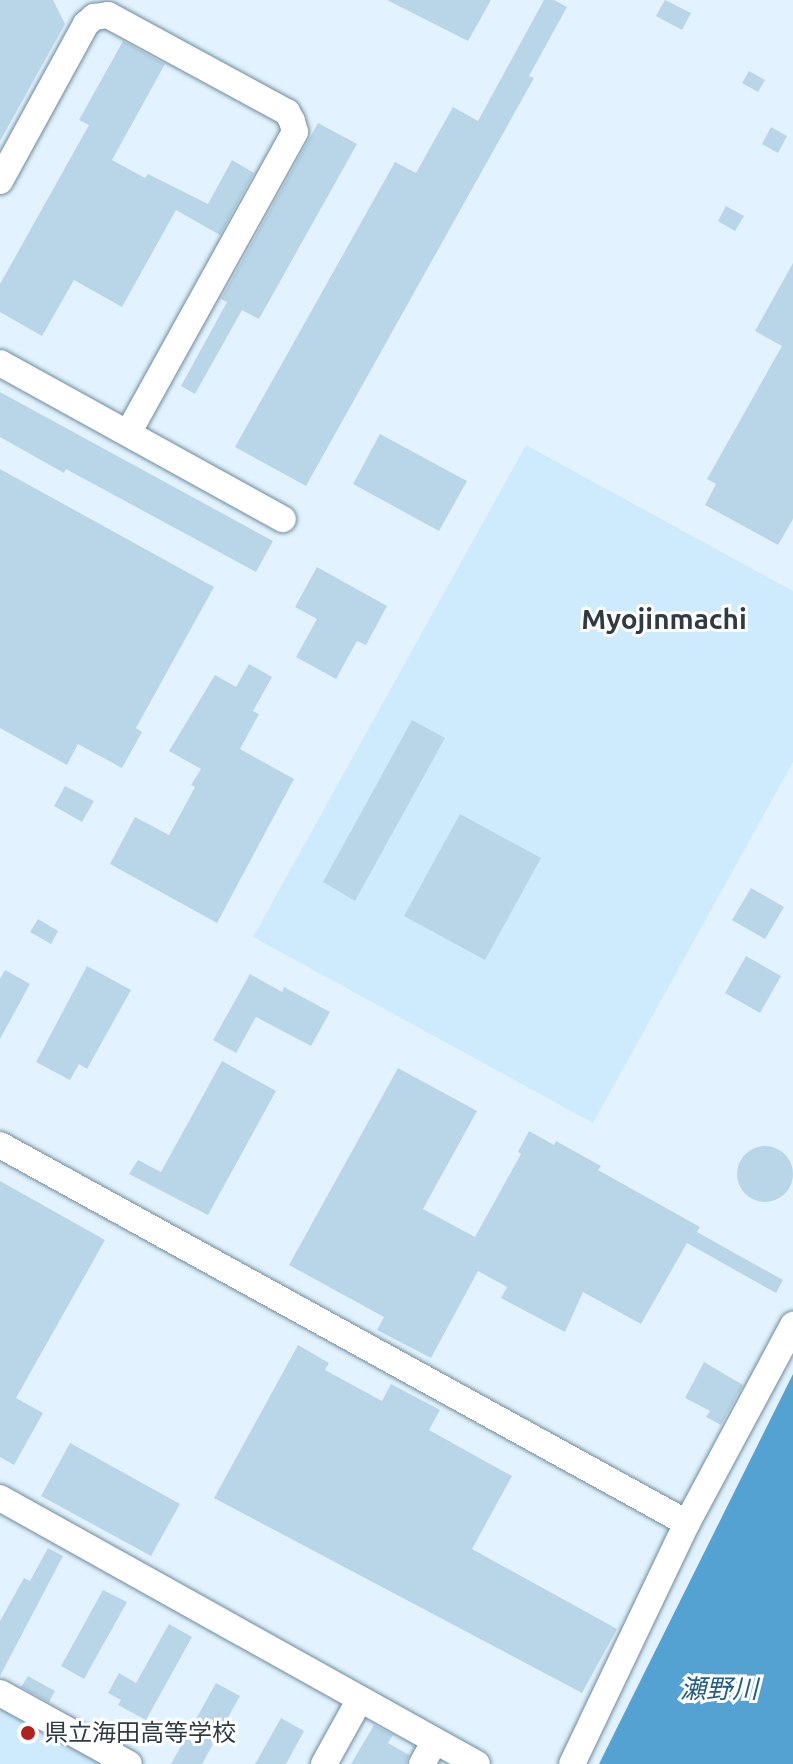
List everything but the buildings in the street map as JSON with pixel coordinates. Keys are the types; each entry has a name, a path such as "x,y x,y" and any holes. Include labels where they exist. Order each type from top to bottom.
{"street":[{"path":"0,181 86,24 94,17 108,15 287,112 292,121 295,132 128,433"},
{"path":"0,363 283,519"},
{"path":"0,1145 687,1523"},
{"path":"572,1764 687,1523 793,1325"},
{"path":"0,1498 477,1764"},
{"path":"0,1693 129,1764"},
{"path":"324,1764 360,1699"},
{"path":"422,1764 435,1741"}],"shaded area":[{"path":"526,445 793,591 793,762 593,1123 253,937"},
{"name":"県立海田高等学校","path":"0,1702 113,1764 0,1764"}],"water":[{"name":"瀬野川","path":"793,1374 793,1764 599,1764"}],"place":[{"name":"県立海田高等学校","path":"28,1733"}],"district":[{"name":"Myojinmachi","path":"664,619"}]}
